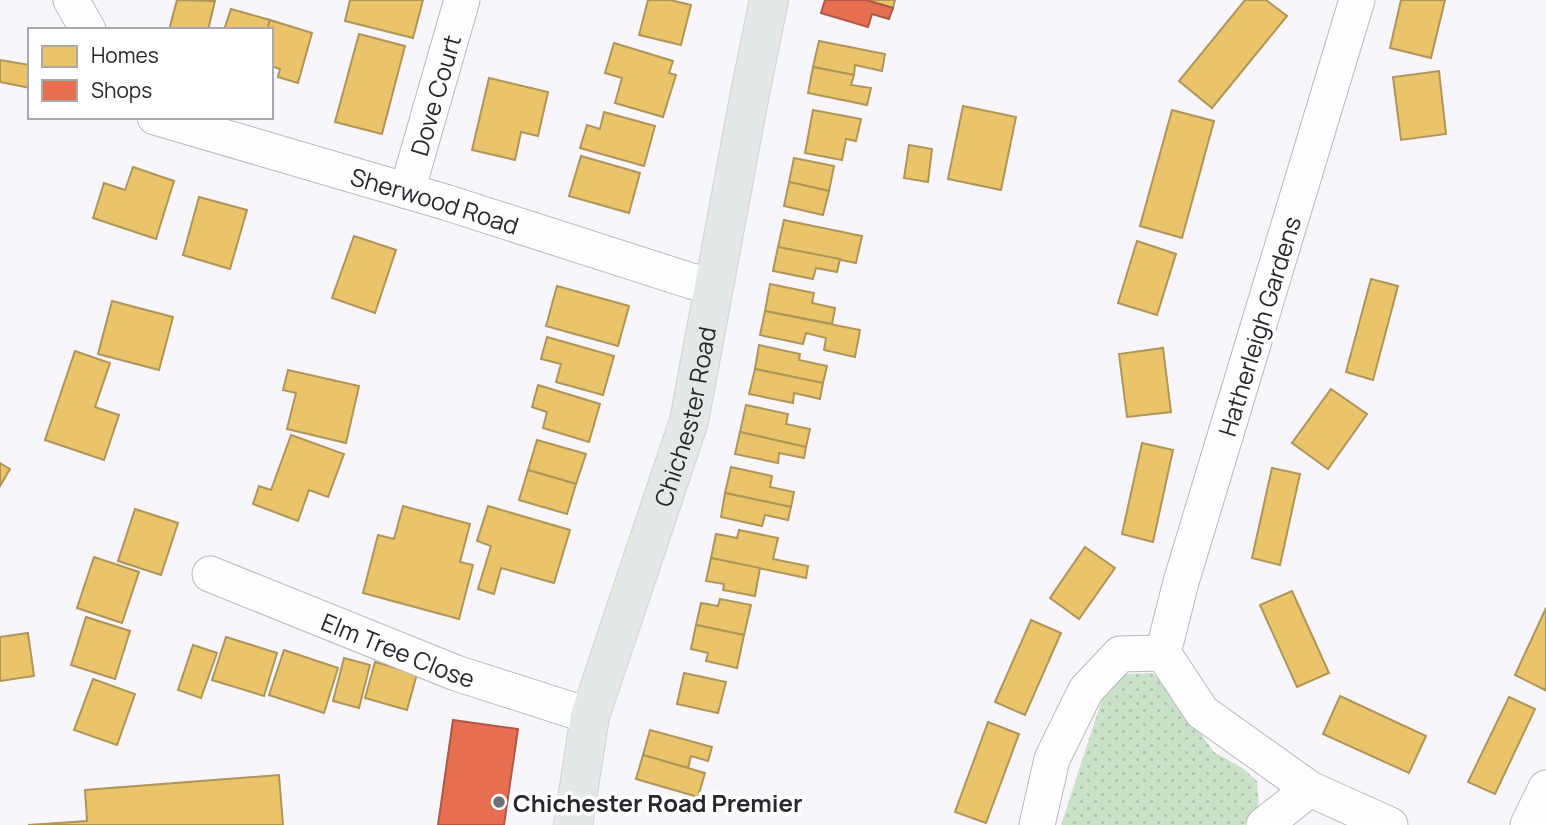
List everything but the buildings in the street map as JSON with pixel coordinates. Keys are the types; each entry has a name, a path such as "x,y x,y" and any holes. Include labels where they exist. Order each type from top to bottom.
{"main road":[{"name":"Chichester Road","path":"573,825 590,716 689,421 769,0"}],"street":[{"path":"71,0 87,28"},
{"name":"Dove Court","path":"407,191 463,0"},
{"name":"Hatherleigh Gardens","path":"1163,653 1181,582 1357,0"},
{"name":"Sherwood Road","path":"162,119 407,191 691,281 713,285"},
{"name":"Elm Tree Close","path":"210,574 456,673 590,716"},
{"path":"1037,825 1052,759 1086,690 1121,654 1163,653 1202,712 1310,789 1390,825"},
{"path":"1528,825 1546,788"},
{"path":"1265,825 1310,789"}],"green space":[{"path":"1152,673 1167,687 1214,752 1244,769 1257,781 1259,810 1244,825 1061,825 1106,687 1122,674"}],"place":[{"name":"Chichester Road Premier","path":"499,802"}]}
